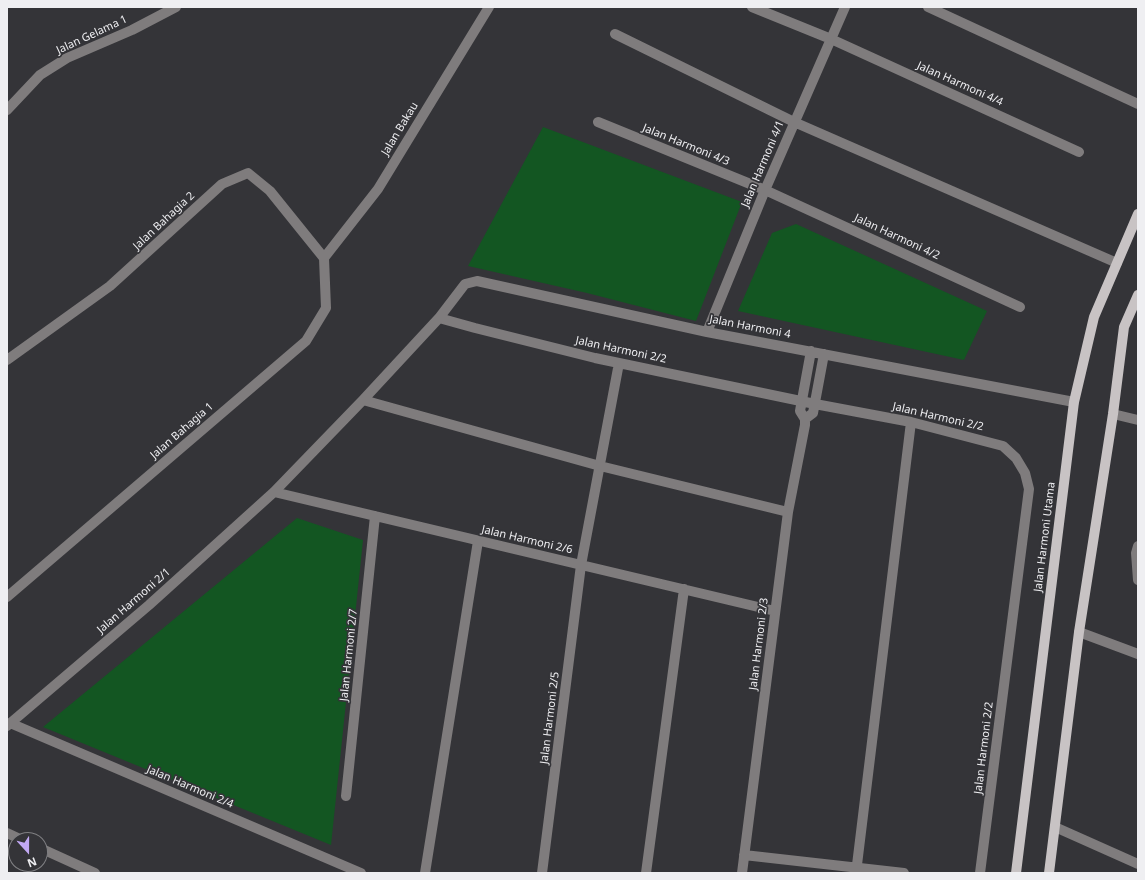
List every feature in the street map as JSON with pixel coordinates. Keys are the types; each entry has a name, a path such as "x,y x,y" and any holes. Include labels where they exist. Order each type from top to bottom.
{"main road":[{"name":"Jalan Harmoni Utama","path":"1016,873 1074,402 1094,317 1138,214"},
{"path":"1049,873 1079,632 1113,414 1124,327 1138,295"}],"street":[{"name":"Jalan Gelama 1","path":"7,110 40,75 67,58 132,30 176,7"},
{"name":"Jalan Bakau","path":"324,258 378,189 489,7"},
{"name":"Jalan Harmoni 4/4","path":"752,7 831,39 1079,152"},
{"name":"Jalan Harmoni 4/1","path":"707,332 765,190 845,7"},
{"path":"928,7 1138,104"},
{"path":"615,34 794,122 1117,263"},
{"name":"Jalan Harmoni 4/3","path":"598,122 765,190"},
{"name":"Jalan Bahagia 2","path":"7,360 110,286 222,184 248,174 270,191 324,258"},
{"name":"Jalan Harmoni 4/2","path":"765,190 1020,307"},
{"name":"Jalan Bahagia 1","path":"7,597 306,341 326,308 324,258"},
{"name":"Jalan Harmoni 4","path":"363,400 439,318 465,284 477,281 707,332 1074,402"},
{"name":"Jalan Harmoni 2/2","path":"439,318 490,332 619,363 815,404 911,422 1003,446 1016,458 1025,473 1029,489 980,873"},
{"name":"Jalan Harmoni 2/3","path":"742,873 788,512 805,419 800,411 811,351"},
{"name":"Jalan Harmoni 2/3","path":"805,419 813,413 824,354"},
{"name":"Jalan Harmoni 2/5","path":"542,873 581,565 619,363"},
{"path":"363,400 600,466 788,512"},
{"name":"Jalan Harmoni 2/1","path":"8,725 149,605 274,492 363,400"},
{"path":"1113,414 1138,420"},
{"path":"856,870 911,422"},
{"name":"Jalan Harmoni 2/6","path":"274,492 775,611"},
{"name":"Jalan Harmoni 2/7","path":"346,796 375,516"},
{"path":"425,873 478,541"},
{"path":"1138,546 1136,553 1138,580"},
{"path":"646,873 684,589"},
{"path":"1079,632 1138,654"},
{"name":"Jalan Harmoni 2/4","path":"8,725 342,869 361,873"},
{"path":"1055,827 1138,864"},
{"path":"48,852 95,873"},
{"path":"744,855 856,870 904,873"}],"green space":[{"path":"543,127 742,202 696,321 587,293 468,266"},
{"path":"796,224 987,311 964,360 738,311 772,233"},
{"path":"297,518 363,540 331,845 43,727"}]}
